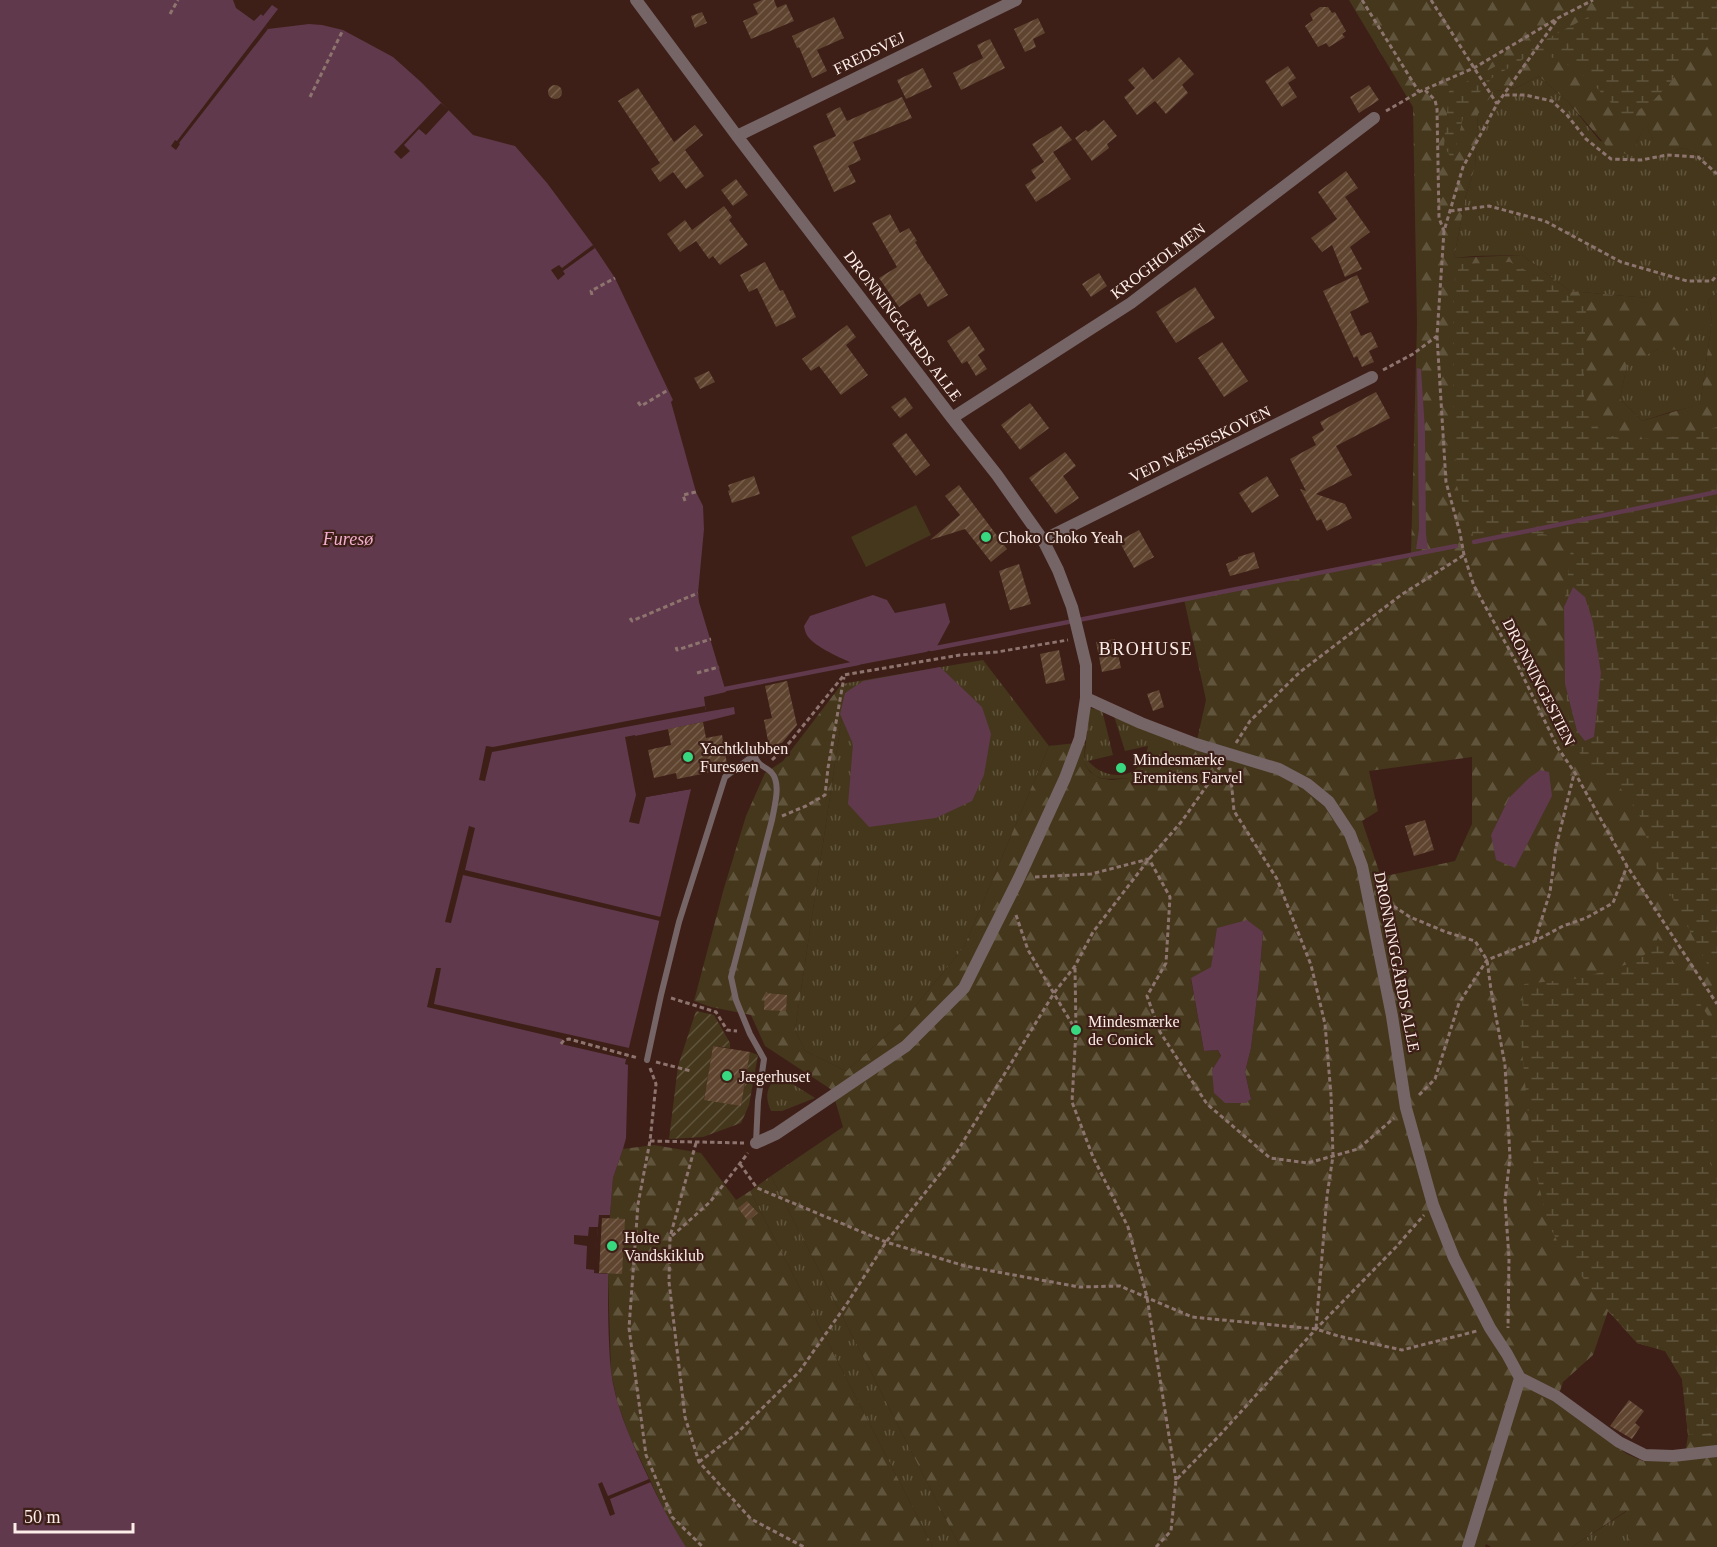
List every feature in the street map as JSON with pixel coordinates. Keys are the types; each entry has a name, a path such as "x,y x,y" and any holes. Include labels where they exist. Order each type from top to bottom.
{"street":[{"name":"DRONNINGGÅRDS ALLE","path":"636,0 737,136 997,475 1043,540 1058,570 1072,607 1086,665 1086,698 1080,738 1069,768 1019,878 964,988 906,1046 776,1134 756,1143"},
{"name":"FREDSVEJ","path":"737,136 1016,0"},
{"name":"KROGHOLMEN","path":"952,418 1131,303 1374,118"},
{"name":"VED NÆSSESKOVEN","path":"1043,540 1371,376"},
{"name":"DRONNINGGÅRDS ALLE","path":"1086,698 1141,723 1196,744 1279,769 1306,784 1329,802 1350,834 1362,866 1367,889 1392,1016 1406,1108 1433,1205 1454,1258 1490,1328 1520,1378"},
{"path":"1468,1547 1520,1378 1556,1396 1619,1442 1645,1455 1673,1456 1717,1451"}],"lane":[{"path":"647,1060 679,922 724,777 754,755 758,764 772,773 776,783 776,794 772,820 730,977 736,1000 750,1034 764,1059 758,1101 756,1143"}],"path":[{"path":"170,14 178,0"},
{"path":"1362,0 1419,92"},
{"path":"1431,0 1497,104"},
{"path":"1374,118 1419,92 1474,68 1593,0"},
{"path":"1444,231 1463,167 1497,104 1558,18"},
{"path":"309,97 343,30"},
{"path":"1425,90 1435,100 1437,109 1439,218 1444,231"},
{"path":"1504,95 1525,95 1552,101 1567,115 1586,139 1611,159 1641,160 1667,155 1698,157 1717,174"},
{"path":"1450,211 1489,206 1545,221 1621,262 1648,271 1687,281 1712,281 1717,275"},
{"name":"DRONNINGESTIEN","path":"1444,231 1437,336 1446,482 1474,586 1516,662 1558,748 1575,773 1627,866 1717,1004"},
{"path":"592,295 591,291 615,278"},
{"path":"1371,376 1413,354 1437,336"},
{"path":"638,402 640,406 669,390"},
{"path":"685,501 683,495 696,492"},
{"path":"699,1462 736,1434 799,1372 886,1242 955,1155 1054,993 1075,966 1093,932 1149,859 1182,821 1250,721 1300,672 1401,595 1464,555"},
{"path":"630,618 632,621 698,592"},
{"path":"754,755 764,753 773,760 844,675 1079,638"},
{"path":"676,647 677,650 711,639"},
{"path":"697,673 719,667"},
{"path":"772,820 806,806 825,795 844,675"},
{"path":"1229,754 1234,811 1277,879 1311,965 1325,1024 1333,1156 1327,1196 1316,1329"},
{"path":"1535,941 1550,892 1556,847 1575,773"},
{"path":"1019,878 1091,874 1149,859"},
{"path":"1149,859 1170,897 1166,963 1147,996 1160,1032 1207,1104 1270,1158 1308,1163 1358,1149 1406,1108 1434,1079 1459,1003 1488,960 1586,918 1613,903 1627,866"},
{"path":"1367,889 1410,917 1475,941 1488,960 1491,990 1505,1065 1509,1120 1510,1158 1505,1200 1509,1258 1508,1330"},
{"path":"1009,897 1028,950 1076,1030"},
{"path":"1075,966 1076,1030 1072,1102 1093,1157 1128,1227 1147,1297 1176,1480 1171,1531 1156,1547"},
{"path":"661,995 716,1012 728,1030 750,1034"},
{"path":"561,1044 564,1040 569,1039 691,1071"},
{"path":"647,1060 656,1083 650,1141 638,1204 630,1339 646,1455 672,1517 703,1547"},
{"path":"650,1141 756,1143"},
{"path":"696,1143 670,1237 669,1282 685,1417 699,1462 750,1519 804,1547"},
{"path":"670,1237 710,1202 740,1164 757,1188 886,1242 965,1266 1079,1287 1120,1286 1192,1317 1316,1329 1402,1350 1490,1328"},
{"path":"1176,1480 1433,1205"}],"green space":[{"path":"1349,0 1717,0 1717,163 1684,148 1662,149 1653,139 1646,125 1636,143 1638,156 1611,151 1568,102 1539,76 1516,88 1495,91 1478,114 1475,167 1466,195 1454,258 1522,255 1570,291 1648,298 1681,298 1691,315 1688,350 1658,349 1627,365 1620,399 1642,421 1700,404 1712,321 1708,301 1717,293 1717,1547 1629,1547 1626,1511 1572,1547 1491,1547 1486,1544 1485,1547 960,1547 771,1176 843,1127 832,1090 765,1046 751,1015 694,1001 746,816 765,773 783,761 841,685 847,683 795,1030 805,1051 846,1071 904,1020 964,947 1049,746 1085,742 1084,763 1090,772 1099,778 1112,780 1179,772 1188,764 1195,749 1206,700 1184,599 1411,554 1417,323 1413,107","holes":["1472,757 1472,824 1455,861 1381,877 1362,821 1378,811 1369,771","1263,932 1251,1048 1245,1072 1251,1098 1212,1070 1221,1057 1218,1050 1204,1051 1191,979","1608,1311 1637,1343 1665,1351 1682,1379 1688,1435 1684,1461 1643,1461 1627,1454 1556,1403 1563,1382 1593,1355"]},
{"path":"1620,0 1717,0 1717,30 1654,100 1626,118 1587,78 1558,58 1527,57 1492,78 1465,109 1453,161 1444,146 1449,91"},
{"path":"1539,76 1568,102 1600,141 1636,143 1646,124 1653,139 1675,150 1684,148 1717,163 1717,293 1708,301 1712,321 1700,405 1642,421 1620,399 1627,364 1658,349 1681,298 1648,298 1570,291 1522,255 1454,258 1466,195 1475,167 1478,113 1495,91 1516,88"},
{"path":"1510,262 1549,283 1586,308 1584,409 1603,434 1629,440 1685,436 1717,427 1717,965 1710,969 1656,867 1639,814 1621,789 1591,769 1571,740 1565,684 1577,731 1601,673 1593,622 1585,597 1573,588 1564,607 1572,540 1542,534 1474,538 1456,483 1453,286 1460,264"},
{"path":"916,505 931,535 866,567 851,537"},
{"path":"983,660 1049,746 964,947 904,1020 846,1071 805,1051 795,1030 847,683"},
{"path":"1089,708 1102,710 1113,755 1088,761 1105,773 1114,775 1132,771 1145,757 1148,746 1125,751 1114,716 1195,749 1187,765 1179,772 1127,778 1097,777 1084,763"},
{"path":"1658,938 1717,1030 1717,1103 1713,1114 1710,1163 1717,1175 1717,1433 1688,1435 1682,1379 1665,1351 1637,1343 1565,1255 1548,1224 1532,1156 1520,1030 1524,984 1582,978 1628,964 1651,951"},
{"path":"696,1011 714,1015 730,1043 730,1048 713,1046 704,1099 741,1106 750,1052 758,1055 749,1105 741,1123 703,1137 669,1139 678,1066"},
{"path":"775,1078 785,1079 815,1098 782,1111 771,1111 767,1094"},
{"path":"654,1145 701,1153 736,1200 750,1191 933,1547 686,1547 670,1523 629,1435 617,1401 611,1372 608,1274 613,1178 623,1149"},
{"path":"771,1176 960,1547 933,1547 750,1191"},
{"path":"1627,1511 1629,1547 1572,1547"}],"water":[{"name":"Furesø","path":"0,0 233,0 236,8 254,21 261,14 263,16 272,5 278,9 265,26 268,29 309,24 322,25 343,30 393,57 473,135 515,146 547,183 615,278 673,400 671,402 696,492 703,506 704,529 699,602 726,692 704,697 706,712 734,707 735,714 635,736 646,797 691,789 625,1064 628,1065 626,1138 613,1178 610,1215 599,1215 594,1273 608,1274 611,1371 623,1418 657,1495 686,1547 0,1547"},
{"path":"1417,368 1421,369 1425,430 1428,549 1416,549 1419,529"},
{"path":"1573,587 1585,597 1593,622 1601,673 1594,737 1585,741 1577,731 1565,684 1564,607"},
{"path":"873,595 887,600 895,613 945,603 950,622 936,648 858,665 814,643 805,631 804,626 810,616"},
{"path":"940,667 982,707 991,734 984,775 972,801 936,818 869,827 848,804 853,744 840,714 845,693 863,681"},
{"path":"1540,770 1549,772 1552,796 1515,868 1496,860 1491,835 1509,798"},
{"path":"1247,920 1263,932 1251,1048 1245,1072 1251,1099 1246,1103 1225,1103 1214,1093 1212,1070 1221,1056 1218,1050 1204,1051 1191,978 1211,967 1217,928"}],"pier":[{"path":"265,26 268,29 179,143 176,150 171,146 175,140 177,141"},
{"path":"441,103 449,110 426,135 419,129 404,145 410,151 401,159 394,152"},
{"path":"593,245 595,248 563,271 565,274 558,280 551,270 559,265 562,268"},
{"path":"705,706 706,712 492,752 485,781 479,780 486,746 493,747"},
{"path":"635,735 637,745 640,745 649,794 692,786 691,789 646,797 639,824 629,822 636,795 625,737"},
{"path":"469,826 475,828 465,870 661,917 660,921 463,875 451,923 445,922"},
{"path":"436,968 441,968 434,1004 629,1048 626,1059 561,1044 562,1039 427,1007"},
{"path":"589,1227 598,1227 595,1270 586,1269 587,1246 574,1244 574,1235 588,1236"},
{"path":"649,1479 651,1482 610,1499 615,1514 610,1516 598,1484 602,1482 608,1496"}],"building":[{"path":"762,0 774,0 777,8 786,4 794,21 751,39 743,21 758,14 753,4"},
{"path":"1320,7 1328,7 1332,13 1335,12 1346,31 1342,34 1345,37 1329,47 1326,43 1318,47 1305,26 1313,20 1310,14"},
{"path":"702,12 707,23 695,28 691,16"},
{"path":"834,17 844,38 817,50 827,71 812,78 792,36"},
{"path":"1038,18 1045,33 1033,39 1036,47 1025,52 1014,29"},
{"path":"990,39 1005,68 961,90 953,73 983,58 977,45"},
{"path":"1179,57 1194,74 1182,85 1188,93 1166,114 1155,101 1137,115 1124,97 1135,88 1128,80 1143,67 1153,80"},
{"path":"1288,66 1296,78 1288,83 1297,97 1282,107 1265,81"},
{"path":"923,68 932,87 906,99 897,80"},
{"path":"552,85 558,85 562,92 558,99 552,99 548,95 548,89"},
{"path":"1369,85 1379,100 1359,113 1350,97"},
{"path":"638,88 674,142 695,125 703,135 685,150 704,176 686,189 673,172 660,182 651,169 660,163 618,101"},
{"path":"902,97 912,118 853,142 861,160 848,166 856,182 834,192 813,146 836,136 826,114 840,107 847,121"},
{"path":"1104,120 1117,136 1107,144 1109,148 1092,161 1075,138"},
{"path":"1061,126 1072,140 1053,152 1071,179 1036,202 1025,185 1036,178 1031,170 1044,162 1032,144"},
{"path":"1346,171 1358,188 1345,197 1370,232 1350,247 1362,269 1345,277 1332,245 1322,252 1311,238 1337,219 1318,192"},
{"path":"736,179 748,195 733,206 721,190"},
{"path":"724,206 732,217 729,220 748,245 720,265 713,256 709,259 696,241 680,252 667,234 685,220 692,230"},
{"path":"890,214 900,233 909,228 917,241 915,242 948,295 928,307 920,293 899,307 879,278 897,267 872,223"},
{"path":"765,262 780,291 783,290 796,317 776,327 757,288 749,292 740,275"},
{"path":"1099,273 1107,286 1091,297 1082,284"},
{"path":"1357,275 1369,302 1350,312 1361,336 1371,332 1378,347 1369,351 1374,362 1362,367 1357,356 1354,358 1323,291"},
{"path":"1195,287 1215,318 1176,343 1156,312"},
{"path":"847,325 856,337 846,345 868,375 841,395 819,366 811,371 802,359"},
{"path":"969,326 985,350 978,355 987,369 976,376 967,361 962,364 947,341"},
{"path":"1222,342 1248,381 1224,397 1198,358"},
{"path":"709,371 715,382 700,389 694,378"},
{"path":"1376,392 1390,418 1336,446 1352,475 1316,494 1345,504 1352,518 1327,531 1321,519 1317,521 1300,489 1306,491 1290,459 1316,445 1312,437 1324,430 1320,422"},
{"path":"905,397 913,408 900,418 891,407"},
{"path":"1030,403 1049,428 1020,450 1001,425"},
{"path":"906,433 930,465 916,476 892,444"},
{"path":"1065,452 1076,466 1063,476 1079,498 1056,514 1029,478"},
{"path":"754,476 760,494 732,503 728,485"},
{"path":"1267,476 1279,496 1252,513 1239,493"},
{"path":"959,485 1007,549 991,562 965,529 930,540 960,515 945,496"},
{"path":"1139,530 1154,557 1134,568 1119,541"},
{"path":"1254,552 1259,568 1230,576 1226,564"},
{"path":"1019,564 1031,604 1010,610 999,571"},
{"path":"1115,639 1121,668 1102,672 1096,642"},
{"path":"1059,650 1065,680 1046,684 1040,654"},
{"path":"787,681 797,725 782,743 769,746 764,720 772,718 765,686"},
{"path":"1159,690 1164,707 1153,711 1147,694"},
{"name":"Yachtklubben Furesøen","path":"703,722 706,738 722,735 727,764 711,767 712,772 677,779 676,773 654,778 648,750 671,745 668,729"},
{"path":"1425,820 1434,850 1414,856 1405,826"},
{"path":"765,993 787,995 786,1011 764,1010"},
{"name":"Jægerhuset","path":"713,1046 750,1052 741,1106 704,1100"},
{"path":"747,1201 758,1213 748,1221 738,1208"},
{"name":"Holte Vandskiklub","path":"602,1218 625,1219 622,1274 599,1273"},
{"path":"1629,1400 1644,1411 1635,1423 1640,1427 1632,1439 1610,1426"}],"waterway":[{"path":"1474,542 1717,492"},
{"path":"931,649 1456,546"},
{"path":"725,689 858,663"}],"place":[{"name":"Choko Choko Yeah","path":"986,537"},
{"name":"Yachtklubben Furesøen","path":"688,757"},
{"name":"Mindesmærke Eremitens Farvel","path":"1121,768"},
{"name":"Mindesmærke de Conick","path":"1076,1030"},
{"name":"Jægerhuset","path":"727,1076"},
{"name":"Holte Vandskiklub","path":"612,1246"}],"district":[{"name":"BROHUSE","path":"1146,649"}]}
